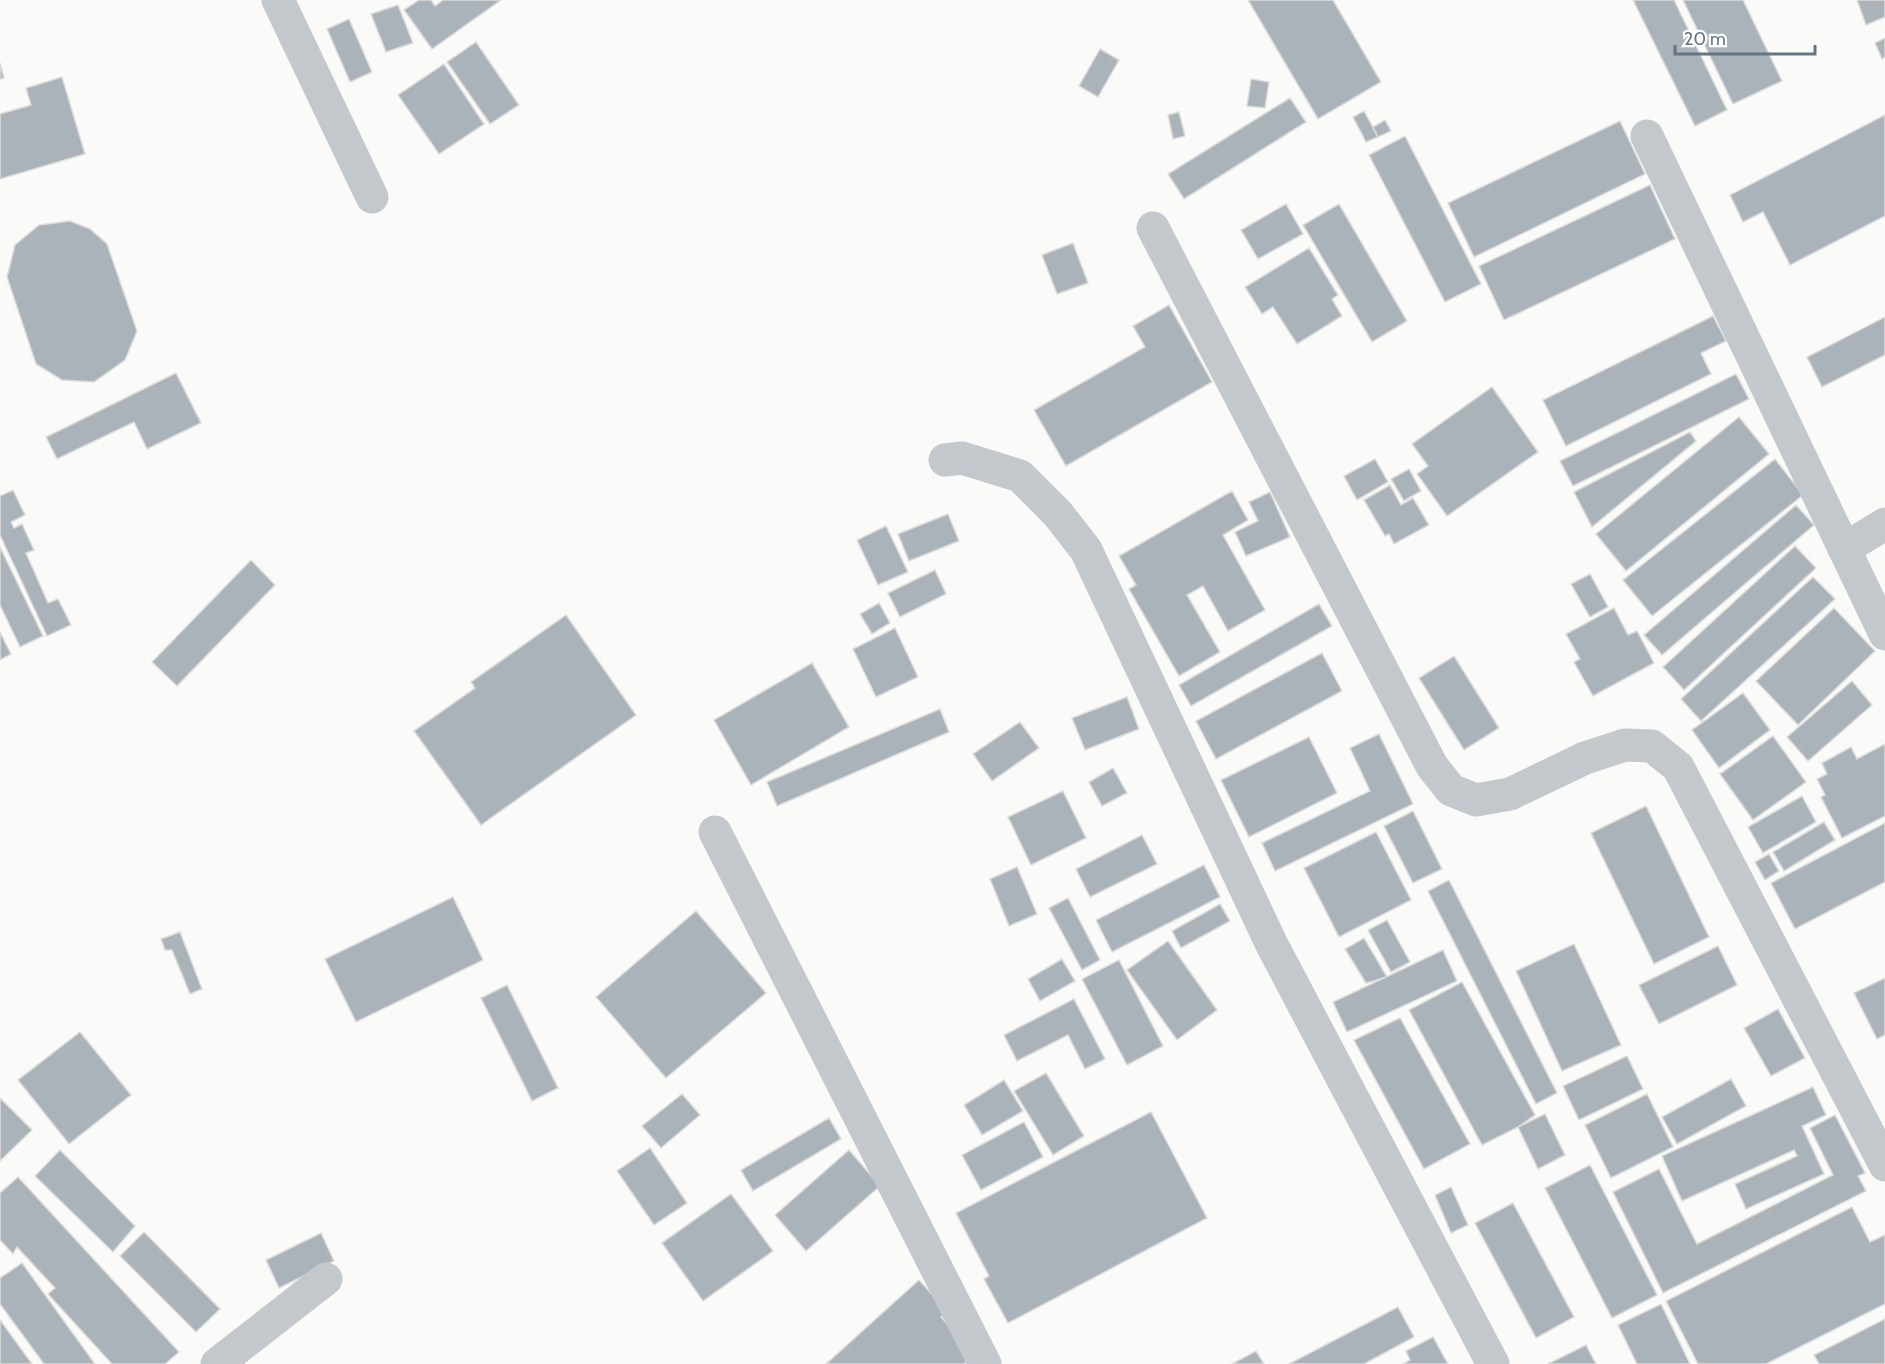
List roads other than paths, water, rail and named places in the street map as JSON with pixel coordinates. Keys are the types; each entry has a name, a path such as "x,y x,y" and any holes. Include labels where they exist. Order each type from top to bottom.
{"street":[{"path":"278,0 372,197"},
{"path":"1647,136 1885,634"},
{"path":"1153,228 1432,766 1451,790 1476,800 1510,794 1585,758 1625,745 1652,746 1678,767 1885,1165"},
{"path":"945,460 962,458 1020,476 1058,514 1086,550 1272,945 1493,1364"},
{"path":"1844,549 1885,524"},
{"path":"715,832 985,1364"},
{"path":"217,1364 326,1279"}]}
